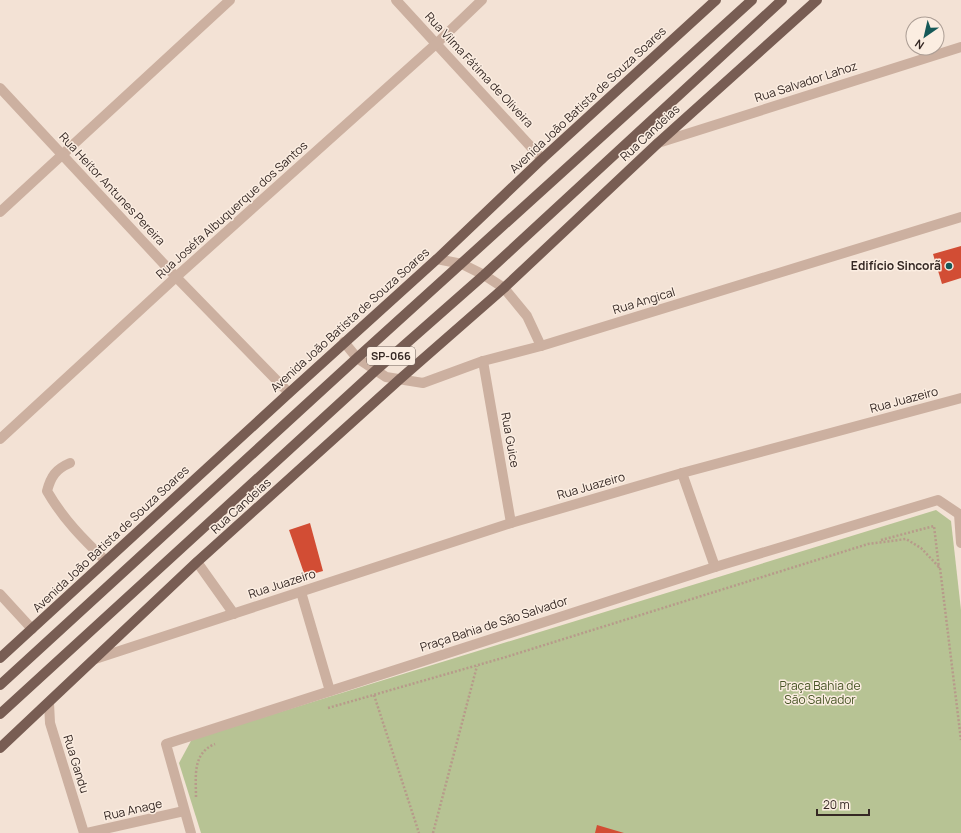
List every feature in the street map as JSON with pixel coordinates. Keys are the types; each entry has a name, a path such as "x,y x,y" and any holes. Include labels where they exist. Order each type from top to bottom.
{"main road":[{"name":"Avenida João Batista de Souza Soares","path":"0,658 288,393 438,259 542,159 716,0"},
{"name":"SP-066","path":"0,685 357,358 752,0"},
{"name":"SP-066","path":"0,714 375,371 484,275 782,0"},
{"name":"Rua Candeias","path":"0,748 197,562 400,379 504,288 658,143 817,0"}],"street":[{"path":"0,212 230,0"},
{"name":"Rua Vilma Fátima de Oliveira","path":"396,0 542,159"},
{"name":"Rua Joséfa Albuquerque dos Santos","path":"0,439 176,277 437,43 482,0"},
{"name":"Rua Salvador Lahoz","path":"658,143 961,47"},
{"name":"Rua Heitor Antunes Pereira","path":"0,88 176,277 288,393"},
{"name":"Rua Angical","path":"344,342 357,358 386,377 423,383 483,361 541,346 961,217"},
{"path":"438,259 462,264 484,275 504,288 526,316 541,346"},
{"name":"Rua Guice","path":"483,361 511,523"},
{"name":"Rua Juazeiro","path":"95,659 511,523 682,473 961,398"},
{"path":"70,463 56,471 50,479 47,491 56,507 73,528 106,561"},
{"path":"682,473 715,567"},
{"name":"Praça Bahia de São Salvador","path":"191,833 166,744 715,567 938,500 959,514 961,543"},
{"path":"197,562 234,614"},
{"path":"301,592 330,691"},
{"path":"0,594 32,629"},
{"name":"Rua Gandu","path":"49,703 50,723 85,833"},
{"name":"Rua Anage","path":"85,833 184,811"}],"path":[{"path":"322,710 477,665 868,544 934,526 961,740"},
{"path":"868,544 906,538 920,548 940,568"},
{"path":"433,833 477,665"},
{"path":"374,695 419,833"},
{"path":"196,802 196,763 207,747 221,742"}],"green space":[{"name":"Praça Bahia de São Salvador","path":"936,510 951,521 961,610 961,833 201,833 179,763 192,739"}],"building":[{"name":"Edifício Sincorã","path":"961,246 961,278 942,284 933,254"},
{"path":"310,523 323,571 305,576 289,530"},
{"path":"597,825 624,833 595,833"}],"place":[{"name":"Edifício Sincorã","path":"949,266"}]}
